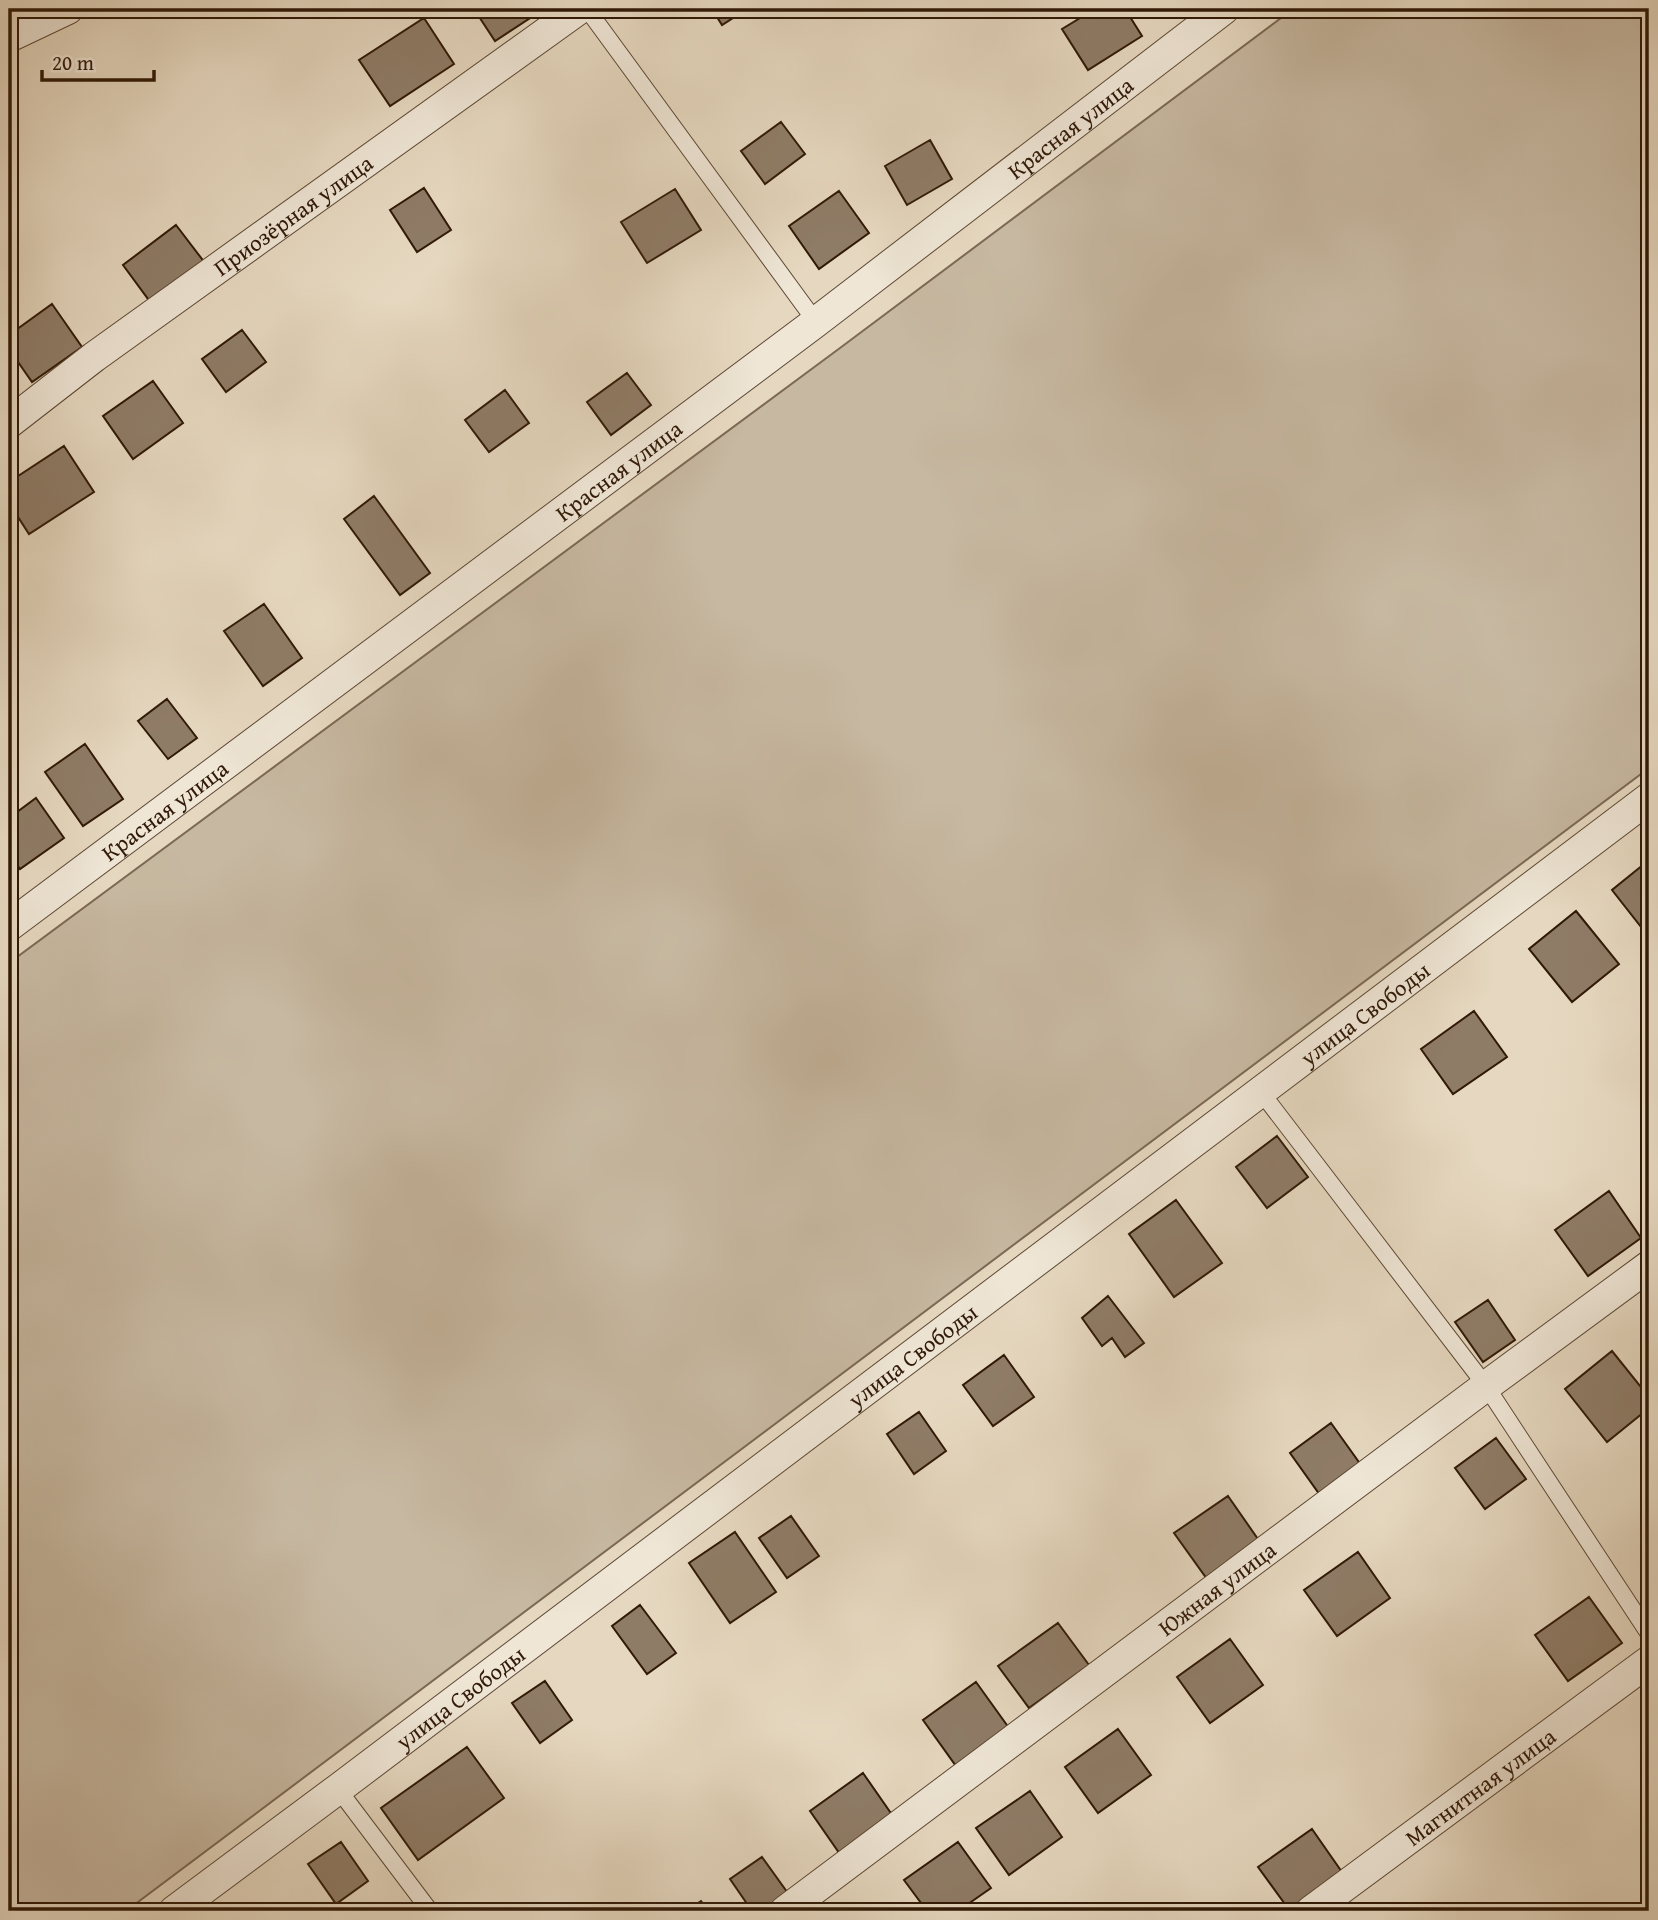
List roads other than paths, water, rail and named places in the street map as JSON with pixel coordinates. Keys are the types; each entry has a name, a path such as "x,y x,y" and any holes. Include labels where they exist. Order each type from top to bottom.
{"street":[{"path":"9,37 68,9"},
{"name":"Приозёрная улица","path":"9,423 94,357 579,9"},
{"name":"Красная улица","path":"9,926 816,322 1224,9"},
{"name":"улица Свободы","path":"174,1911 1649,798"},
{"name":"Южная улица","path":"785,1911 1649,1266"},
{"name":"Магнитная улица","path":"1311,1911 1649,1661"}],"lane":[{"path":"587,9 816,322"},
{"path":"1261,1092 1486,1386 1649,1634"},
{"path":"338,1789 430,1911"}]}
